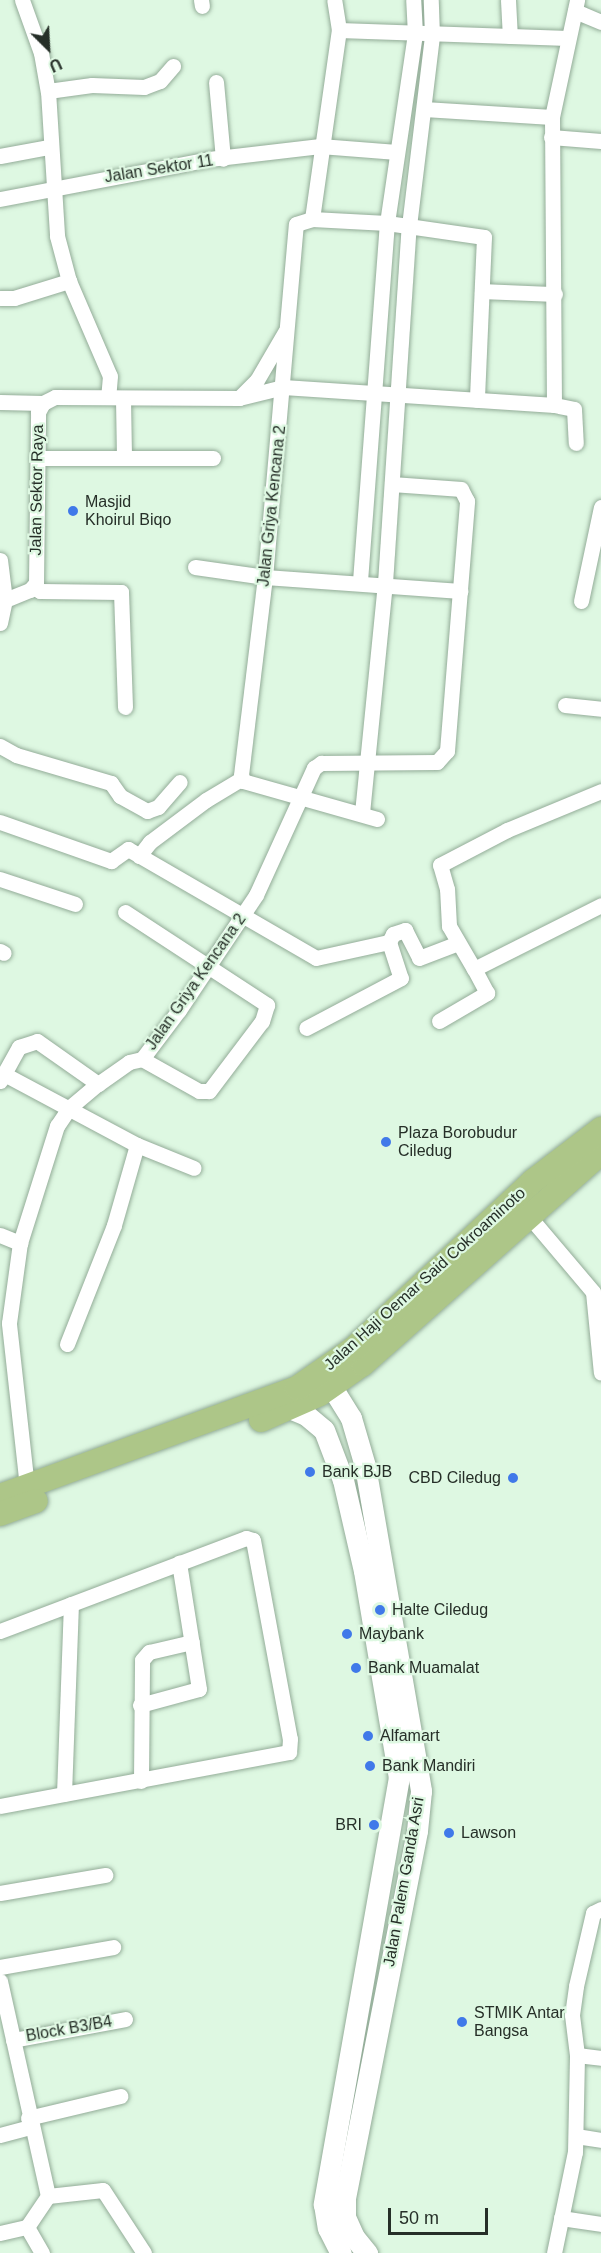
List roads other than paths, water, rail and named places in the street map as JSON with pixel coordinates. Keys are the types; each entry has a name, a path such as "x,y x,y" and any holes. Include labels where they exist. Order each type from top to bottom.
{"main road":[{"name":"Jalan Haji Oemar Said Cokroaminoto","path":"0,1514 292,1409 327,1379 534,1181 601,1129"},
{"name":"Jalan Haji Oemar Said Cokroaminoto","path":"0,1496 270,1400 363,1364 528,1215 601,1153"}],"street":[{"path":"22,0 41,53 48,92 49,147 57,236 69,281 110,376 116,398 124,458"},
{"path":"334,0 339,30 320,146 312,219 387,223 484,237 477,400"},
{"path":"360,581 387,223 415,34 413,0"},
{"path":"362,813 385,583 409,226 432,36 431,0"},
{"path":"508,0 510,36"},
{"path":"554,405 552,117 576,6 601,22"},
{"path":"339,30 432,36 568,38"},
{"path":"48,92 92,85 144,87 160,81 173,66"},
{"path":"216,82 223,159"},
{"path":"423,109 552,117"},
{"path":"551,137 601,141"},
{"path":"320,146 397,152"},
{"name":"Jalan Sektor 11","path":"0,199 52,187 223,159 320,146"},
{"path":"0,156 49,147"},
{"name":"Jalan Griya Kencana 2","path":"242,779 265,577 283,387 293,229 299,221 312,219"},
{"path":"0,297 14,298 69,281"},
{"path":"482,291 555,294"},
{"name":"Jalan Griya Kencana 2","path":"239,398 257,380 286,330"},
{"path":"116,398 239,398 283,387 554,405 574,409 576,443"},
{"name":"Jalan Sektor Raya","path":"34,587 38,412 43,403 54,397 116,398"},
{"path":"0,402 43,403"},
{"path":"37,458 213,458"},
{"name":"Jalan Griya Kencana 2","path":"27,1487 6,1364 9,1323 20,1243 57,1125 69,1108 98,1084 129,1062 142,1059 243,918 299,797 317,764 437,762 447,751 461,591 465,493 461,489 392,484"},
{"path":"581,601 601,507"},
{"path":"0,560 5,600 0,623"},
{"path":"195,567 265,577 360,581 461,591"},
{"path":"5,600 34,587 40,591 121,592 125,707"},
{"path":"565,705 601,709"},
{"path":"0,746 16,755 111,783 120,796 147,811 158,807 180,782"},
{"path":"139,856 150,842 206,800 242,779 377,819"},
{"path":"439,1021 486,993 458,943 447,916 447,889 440,865 507,830 601,791"},
{"path":"0,822 111,861 126,849 316,958 389,942"},
{"path":"0,879 75,904"},
{"path":"474,969 601,906"},
{"path":"125,912 262,999 267,1005 262,1021 209,1091 199,1091 142,1059"},
{"path":"306,1028 401,978 389,942 390,937 405,930 419,958 458,943"},
{"path":"98,1084 37,1041 19,1047 2,1077 69,1108 137,1145 194,1168"},
{"path":"67,1344 114,1225 137,1145"},
{"path":"528,1215 593,1292 601,1373"},
{"path":"0,1235 20,1243"},
{"name":"Jalan Palem Ganda Asri","path":"327,1379 351,1418 385,1568 421,1791 417,1831 345,2198 345,2217 354,2237 367,2253"},
{"name":"Jalan Palem Ganda Asri","path":"292,1409 314,1420 332,1446 364,1571 399,1777 324,2204 328,2228 341,2253"},
{"path":"0,1631 246,1538 253,1540 290,1739 289,1752 0,1806"},
{"path":"140,1705 199,1689 179,1563"},
{"path":"364,1571 385,1568"},
{"path":"64,1794 70,1604"},
{"path":"141,1781 141,1665 146,1654 192,1642"},
{"path":"0,1893 105,1875"},
{"path":"554,2253 576,2136 577,2055 572,2015 576,1986 593,1913 601,1909"},
{"path":"0,1967 113,1947"},
{"path":"0,1981 9,2047 48,2196 27,2227 0,2233"},
{"name":"Block B3/B4","path":"9,2047 125,2019"},
{"path":"577,2055 601,2058"},
{"path":"0,2134 120,2096"},
{"path":"576,2136 601,2140"},
{"path":"48,2196 103,2190 144,2253"},
{"path":"561,2218 601,2224"},
{"path":"27,2227 42,2253"}],"place":[{"name":"Masjid Khoirul Biqo","path":"73,511"},
{"name":"Plaza Borobudur Ciledug","path":"386,1142"},
{"name":"Bank BJB","path":"310,1472"},
{"name":"CBD Ciledug","path":"513,1478"},
{"name":"Halte Ciledug","path":"380,1610"},
{"name":"Maybank","path":"347,1634"},
{"name":"Bank Muamalat","path":"356,1668"},
{"name":"Alfamart","path":"368,1736"},
{"name":"Bank Mandiri","path":"370,1766"},
{"name":"BRI","path":"374,1825"},
{"name":"Lawson","path":"449,1833"},
{"name":"STMIK Antar Bangsa","path":"462,2022"}]}
